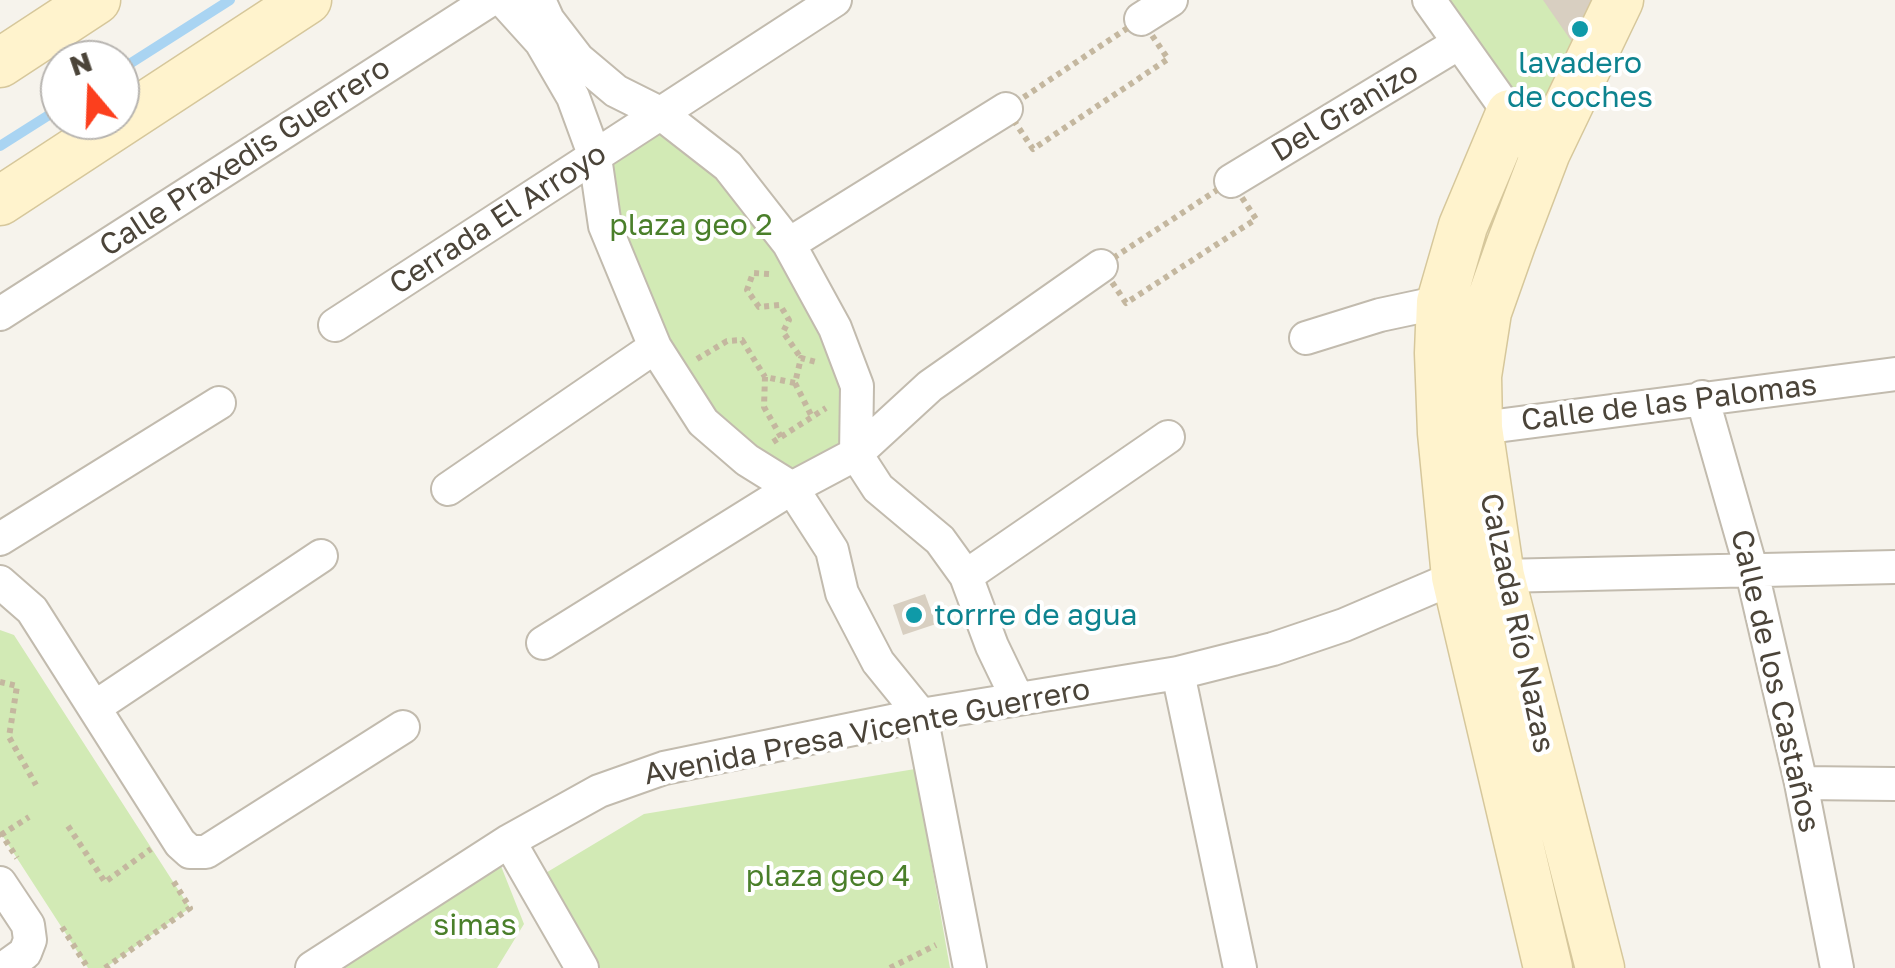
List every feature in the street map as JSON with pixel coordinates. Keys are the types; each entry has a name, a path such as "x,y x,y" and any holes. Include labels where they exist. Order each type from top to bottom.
{"street":[{"path":"0,63 96,0"},
{"path":"0,200 307,0"},
{"name":"Calle Praxedis Guerrero","path":"0,314 490,0"},
{"path":"503,0 540,42 573,97 594,157 605,226 664,360 703,422 748,460 792,488 832,550 842,594 878,662 921,715 970,968"},
{"path":"539,0 548,20 578,59 616,91 660,113 728,166 789,244 835,328 856,386 856,454 878,488 940,540 966,576 1016,698"},
{"name":"Cerrada El Arroyo","path":"334,324 835,0"},
{"path":"1141,19 1171,0"},
{"path":"1429,0 1510,114 1546,152"},
{"name":"Calzada Río Nazas","path":"1460,431 1478,376 1488,312 1546,152 1619,0"},
{"name":"Del Granizo","path":"1231,181 1458,43"},
{"path":"789,244 1006,109"},
{"name":"Calzada Río Nazas","path":"1510,114 1463,226 1442,302 1439,353 1460,431 1478,577 1548,968"},
{"path":"543,643 792,488 856,454 930,386 1101,266"},
{"path":"1306,338 1380,315 1442,302"},
{"path":"448,488 664,360"},
{"name":"Calle de las Palomas","path":"1460,431 1895,374"},
{"name":"Calle de los Castaños","path":"1702,398 1752,572 1837,968"},
{"path":"0,539 219,402"},
{"path":"966,576 1168,437"},
{"path":"95,707 321,556"},
{"path":"1478,577 1895,566"},
{"name":"Calzada Río Nazas","path":"1478,577 1600,968"},
{"name":"Avenida Presa Vicente Guerrero","path":"312,968 510,841 599,790 664,768 921,715 1178,673 1273,649 1478,577"},
{"path":"0,582 32,610 180,843 174,864"},
{"path":"1178,673 1240,968"},
{"path":"174,864 206,852 404,727"},
{"path":"1800,783 1895,784"},
{"path":"510,841 582,968"},
{"path":"0,883 28,925 30,940 25,954 4,968"}],"path":[{"path":"1141,19 1168,59 1034,149 1006,109 1141,19"},
{"path":"1231,181 1256,219 1126,303 1101,266 1231,181"},
{"path":"777,286 769,274 753,273 747,290 759,308 783,301 789,320 783,332 801,358 831,368"},
{"path":"664,360 742,340 765,377 764,407 781,437"},
{"path":"801,358 795,383 812,417"},
{"path":"765,377 795,383"},
{"path":"768,445 836,402"},
{"path":"0,682 17,686 9,737 36,785"},
{"path":"0,734 9,737"},
{"path":"0,836 29,817"},
{"path":"68,826 105,882 152,848 174,864 190,908 105,968"},
{"path":"890,968 963,930"}],"green space":[{"path":"1437,0 1612,0 1546,145"},
{"name":"plaza geo 2","path":"662,118 786,248 866,442 791,487 704,418 657,344 599,159"},
{"path":"0,630 14,635 190,908 105,968 88,968 0,832"},
{"name":"plaza geo 4","path":"915,769 950,968 599,968 544,874 644,814"},
{"name":"simas","path":"499,861 524,924 497,968 333,968"}],"building":[{"name":"lavadero de coches","path":"1543,0 1610,0 1583,58"},
{"name":"torrre de agua","path":"925,594 936,624 903,635 893,605"}],"waterway":[{"path":"140,57 230,0"},
{"path":"0,146 40,121"}],"place":[{"name":"lavadero de coches","path":"1580,29"},
{"name":"torrre de agua","path":"914,615"}]}
